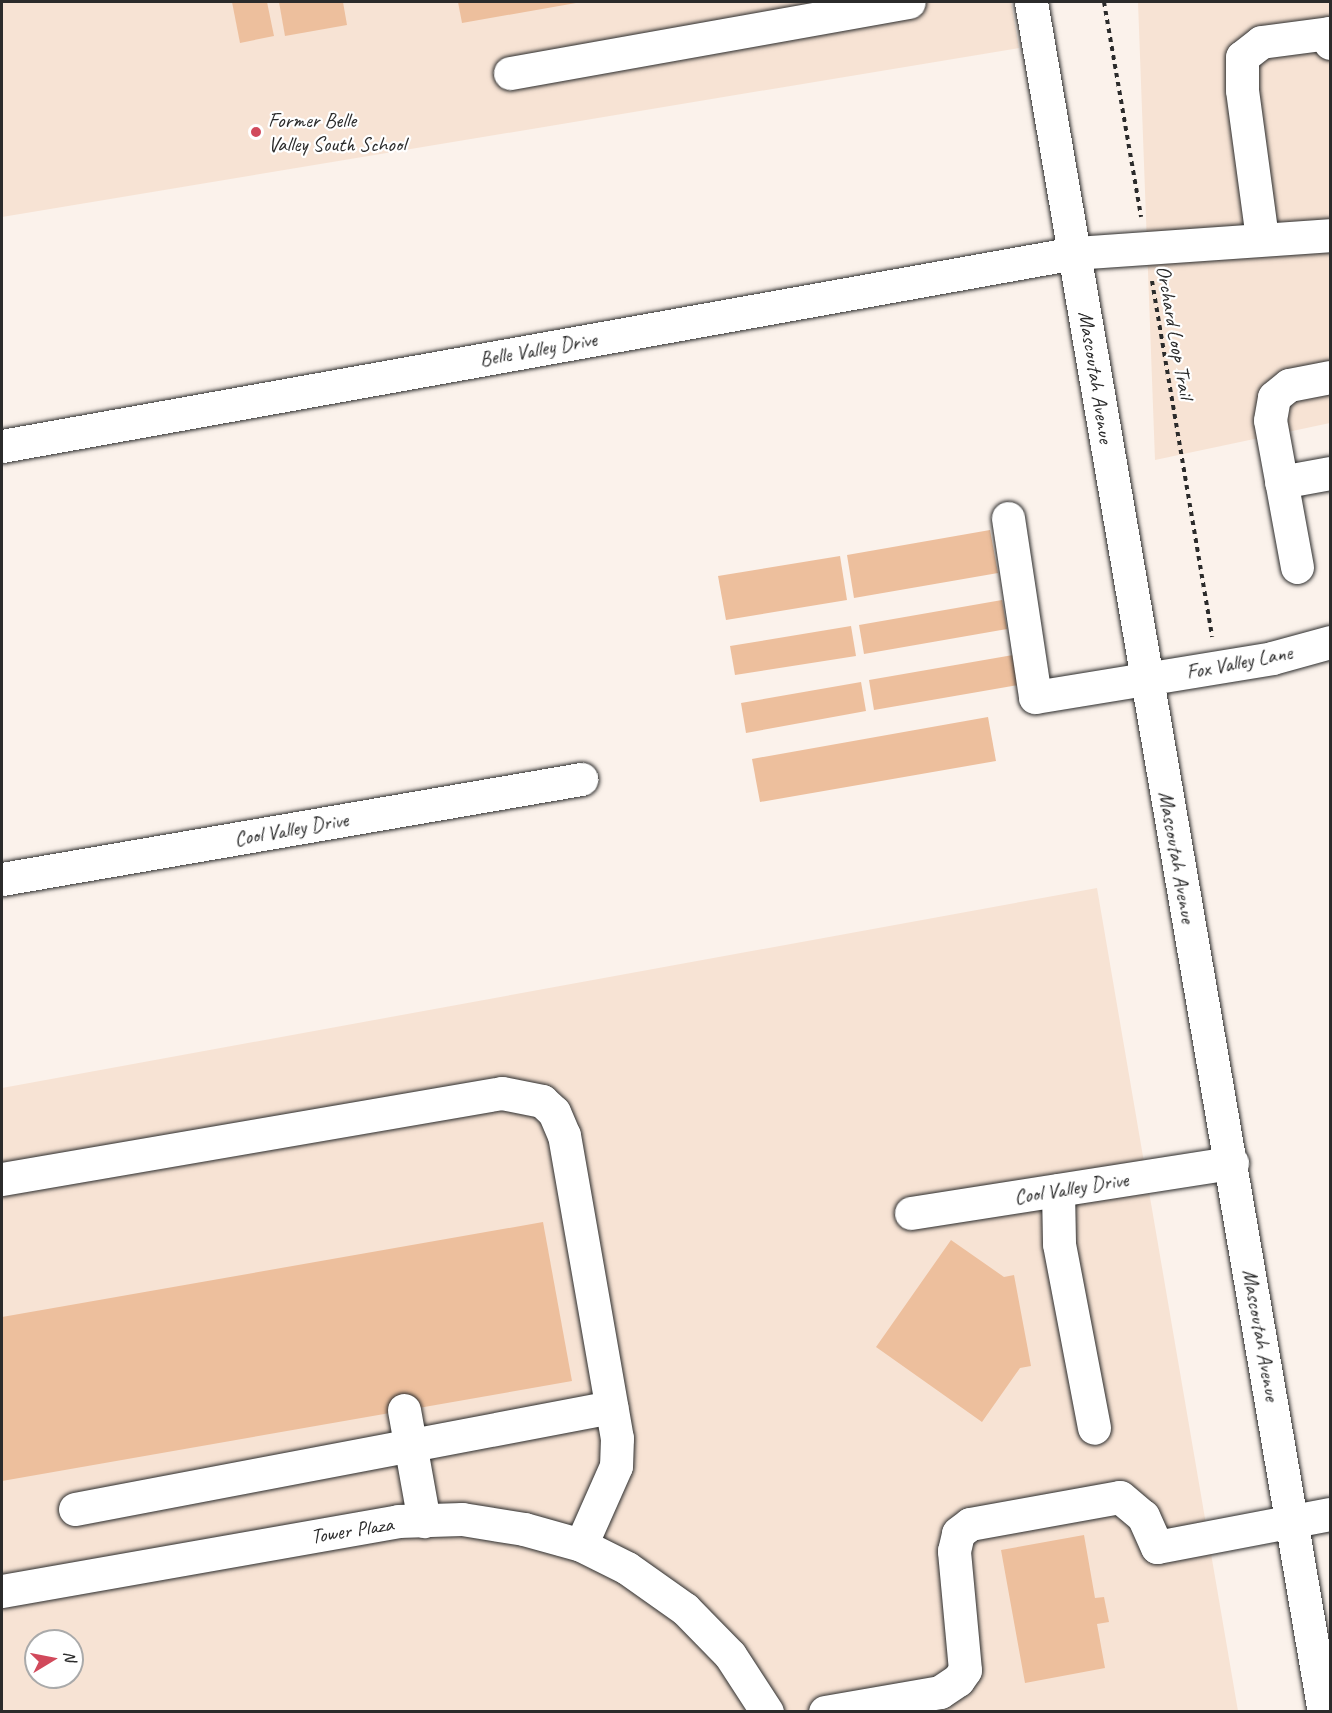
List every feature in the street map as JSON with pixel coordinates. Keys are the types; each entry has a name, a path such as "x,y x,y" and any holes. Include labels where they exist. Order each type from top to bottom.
{"street":[{"path":"510,74 909,2"},
{"name":"Mascoutah Avenue","path":"1031,2 1146,679 1232,1163 1324,1712"},
{"path":"1262,238 1242,90 1242,57 1261,42 1330,36"},
{"name":"Belle Valley Drive","path":"2,446 1075,253 1146,245 1330,235"},
{"path":"1297,567 1270,420 1274,397 1289,385 1330,377"},
{"path":"1281,482 1330,473"},
{"name":"Fox Valley Lane","path":"1008,518 1035,697 1218,667 1330,642"},
{"name":"Cool Valley Drive","path":"2,879 581,779"},
{"path":"2,1179 502,1093 528,1096 554,1112 564,1135 616,1438 616,1466 581,1545"},
{"name":"Cool Valley Drive","path":"911,1213 1232,1163"},
{"path":"1058,1190 1059,1244 1094,1428"},
{"path":"75,1509 611,1407"},
{"path":"404,1410 424,1521"},
{"path":"825,1712 940,1692 958,1680 965,1670 954,1551 958,1533 970,1524 1120,1497 1143,1516 1157,1547 1330,1515"},
{"name":"Tower Plaza","path":"2,1591 398,1521 462,1520 524,1528 581,1545 627,1569 685,1609 730,1655 767,1712"}],"path":[{"name":"Orchard Loop Trail","path":"1104,2 1218,667"}],"shaded area":[{"name":"Former Belle Valley South School","path":"2,2 1011,2 1019,48 2,217"},
{"path":"1138,2 1330,2 1330,423 1155,460"},
{"path":"1097,888 1238,1711 2,1712 2,1088"}],"building":[{"path":"232,2 267,2 274,36 240,43"},
{"path":"279,2 343,2 347,25 285,36"},
{"path":"458,2 576,2 576,3 462,23"},
{"path":"990,530 998,573 854,598 847,555"},
{"path":"840,556 847,600 726,620 718,576"},
{"path":"1002,600 1007,629 864,654 859,625"},
{"path":"851,626 856,656 735,675 730,646"},
{"path":"1013,655 1018,685 874,710 869,680"},
{"path":"861,682 866,711 746,733 741,703"},
{"path":"988,717 996,761 760,802 752,759"},
{"path":"543,1222 572,1381 2,1481 2,1317"},
{"path":"951,1240 1004,1277 1014,1275 1031,1366 1020,1368 982,1422 876,1347"},
{"path":"1084,1535 1095,1598 1104,1597 1109,1622 1097,1624 1105,1668 1025,1683 1001,1550"}],"place":[{"name":"Former Belle Valley South School","path":"256,132"}]}
